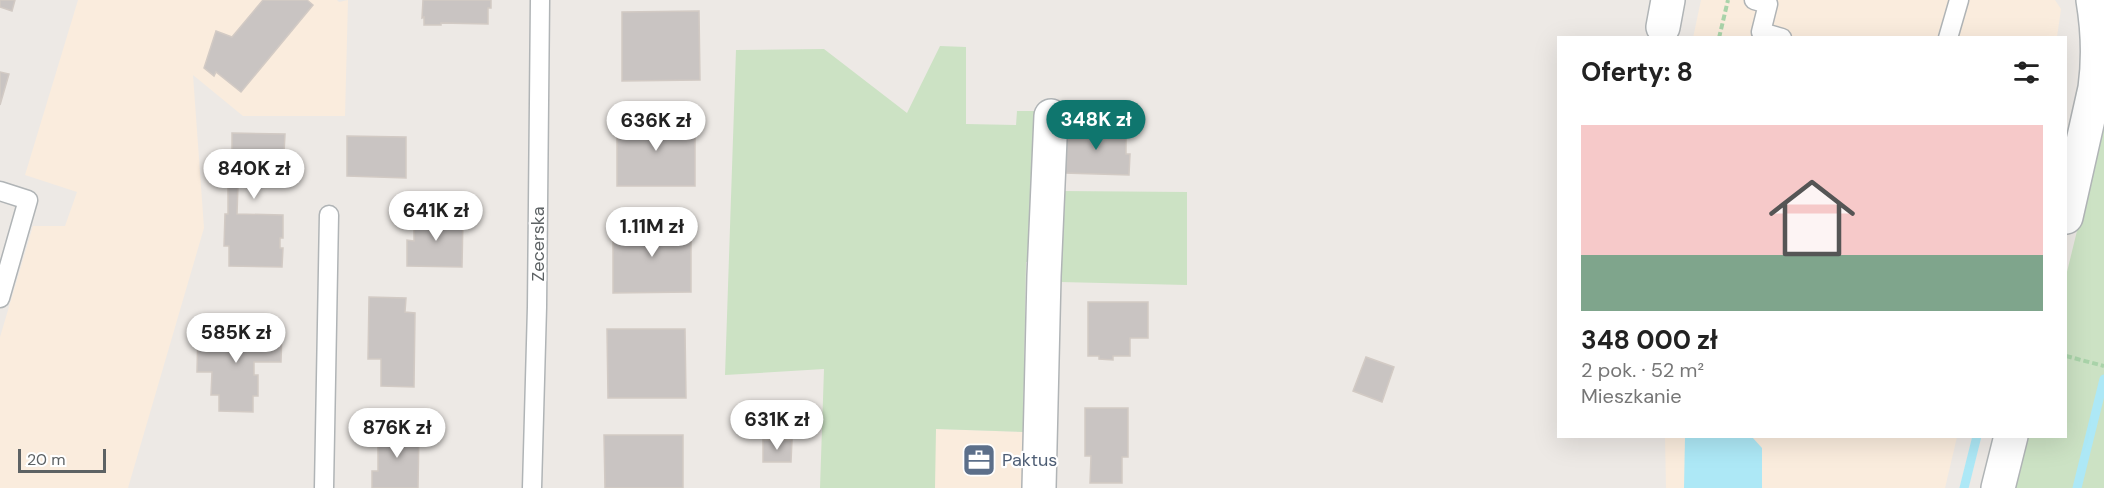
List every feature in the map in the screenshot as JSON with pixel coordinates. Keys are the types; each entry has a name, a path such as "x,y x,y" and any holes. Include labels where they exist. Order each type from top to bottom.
{"street":[{"path":"2067,212 2096,79 2098,48 2093,0"},
{"path":"1039,488 1044,276 1051,116"},
{"path":"1998,488 2010,438"}],"lane":[{"name":"Zecerska","path":"532,488 537,307 540,0"},
{"path":"1754,0 1768,4 1761,32 1775,36"},
{"path":"1949,36 1959,0"},
{"path":"0,191 28,200 0,298"},
{"path":"324,488 329,215"}],"path":[{"path":"1719,36 1728,0"},
{"path":"2067,356 2104,366"}],"shaded area":[{"path":"78,0 337,0 339,2 348,0 345,116 243,116 193,75 204,228 128,488 0,488 0,337 33,226 65,226 77,192 25,175"},
{"path":"1701,0 2055,0 2061,9 2057,36 1693,36"},
{"name":"Paktus","path":"935,429 1023,432 1022,488 935,488"},
{"path":"1665,438 1957,438 1945,488 1666,488"}],"green space":[{"path":"940,46 966,47 966,124 1016,125 1017,111 1040,111 1039,261 1026,262 1023,432 936,429 935,488 820,488 824,369 725,375 736,50 824,49 907,113"},
{"path":"2104,120 2104,488 2013,488 2026,438 2067,438 2067,272"},
{"path":"1062,191 1187,192 1187,285 1060,282"}],"water":[{"path":"1685,438 1753,438 1762,448 1762,488 1684,488"}],"building":[{"path":"0,0 15,0 12,11 0,7"},
{"path":"263,0 307,0 313,5 241,92 216,72 214,76 204,68 216,31 232,37"},
{"path":"423,0 491,0 491,8 488,8 488,24 424,25"},
{"path":"699,11 700,80 622,81 622,12"},
{"path":"0,72 9,74 0,105"},
{"path":"617,117 695,117 695,186 617,186"},
{"path":"1066,125 1099,126 1099,130 1126,131 1126,154 1130,154 1129,175 1064,173"},
{"path":"232,133 285,134 284,153 282,153 282,163 285,163 284,186 238,185 237,214 283,215 283,238 280,238 280,248 283,248 282,267 229,266 229,246 224,246 225,214 228,214 228,185 225,185 226,153 232,153"},
{"path":"347,136 406,137 406,178 347,176"},
{"path":"414,216 463,217 462,267 407,266 407,240 414,241"},
{"path":"613,223 691,223 691,292 613,293"},
{"path":"369,297 406,298 405,312 415,313 414,387 381,386 381,359 368,359"},
{"path":"1088,302 1148,302 1148,338 1130,338 1130,356 1113,356 1113,360 1088,356"},
{"path":"607,329 685,329 686,398 608,398"},
{"path":"198,330 282,332 281,362 254,362 254,375 258,375 258,396 253,396 253,412 219,411 219,395 211,395 212,372 197,372"},
{"path":"1366,357 1394,367 1382,402 1353,391"},
{"path":"1085,408 1128,408 1128,457 1122,457 1122,483 1090,483 1091,456 1085,456"},
{"path":"378,429 419,430 418,488 372,488 372,471 378,471"},
{"path":"604,435 683,435 683,488 605,488"},
{"path":"763,440 792,440 791,462 763,462"}],"waterway":[{"path":"2077,488 2104,379"},
{"path":"1964,488 1976,438"}],"place":[{"name":"Paktus","path":"979,460"}]}
